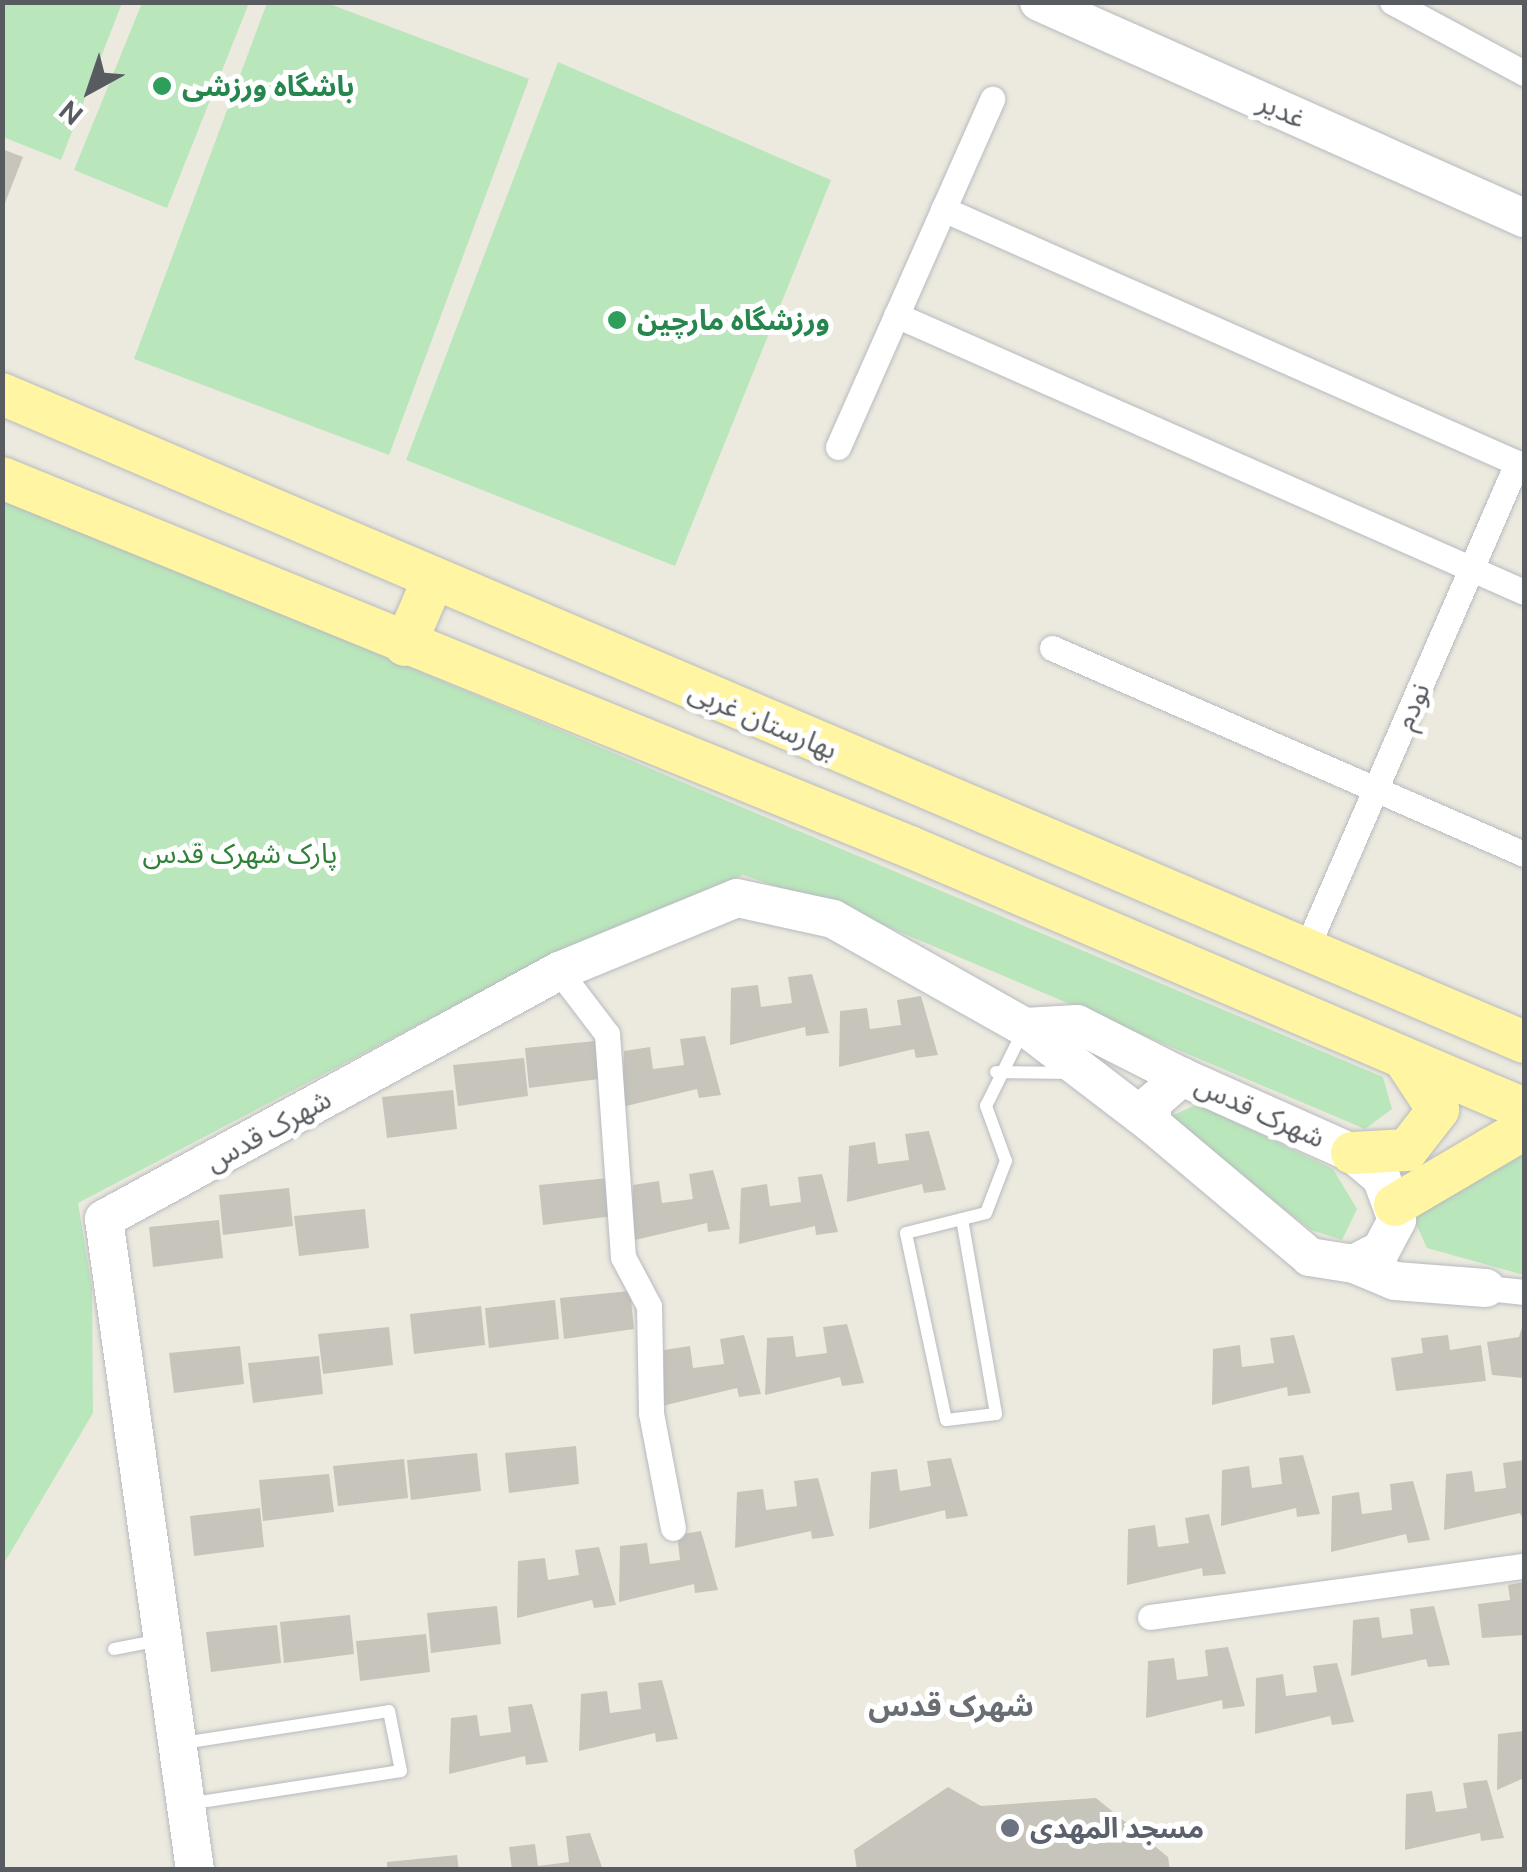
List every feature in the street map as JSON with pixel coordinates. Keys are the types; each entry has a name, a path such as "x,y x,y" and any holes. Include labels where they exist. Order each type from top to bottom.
{"main road":[{"name":"بهارستان غربی","path":"2,394 1524,1042"},
{"path":"2,478 910,847 1524,1109"},
{"path":"405,645 433,580"},
{"path":"1352,1153 1406,1150 1438,1110 1405,1060"},
{"path":"1393,1219 1524,1129"}],"street":[{"name":"غدیر","path":"1039,2 1524,218"},
{"path":"1392,2 1524,73"},
{"path":"838,447 992,99"},
{"path":"942,209 1521,465"},
{"path":"896,314 1524,592"},
{"name":"نودم","path":"1306,949 1521,465"},
{"path":"1052,648 1524,854"},
{"name":"شهرک قدس","path":"195,1870 104,1219 559,972 737,898 833,920 1025,1027 1152,1124"},
{"path":"559,972 607,1034 623,1258 649,1306 651,1414 673,1528"},
{"path":"1025,1027 1076,1024 1182,1077"},
{"name":"شهرک قدس","path":"1152,1124 1152,1103 1182,1077 1352,1153 1381,1177 1393,1219 1440,1270 1486,1288"},
{"path":"1152,1124 1310,1257 1354,1264 1395,1281 1524,1292"},
{"path":"1354,1264 1393,1219"},
{"path":"1150,1617 1524,1566"}],"lane":[{"path":"962,1219 996,1414 946,1420 906,1234 986,1213 1006,1161 986,1106 996,1072 1025,1027"},
{"path":"996,1072 1091,1076"},
{"path":"114,1649 163,1640"},
{"path":"177,1744 388,1711 400,1772 186,1804"}],"green space":[{"path":"2,3 122,3 61,160 3,137"},
{"name":"باشگاه ورزشی","path":"142,3 249,3 167,208 74,170"},
{"path":"267,3 327,3 529,79 389,455 134,359"},
{"name":"ورزشگاه مارچین","path":"558,62 831,180 675,566 406,460"},
{"name":"پارک شهرک قدس","path":"3,496 1383,1077 1392,1109 1365,1129 850,911 743,875 559,951 78,1203 92,1288 93,1413 3,1565"},
{"path":"1198,1104 1333,1169 1357,1209 1342,1240 1311,1230 1167,1118"},
{"path":"1524,1145 1524,1275 1427,1248 1411,1213"}],"building":[{"path":"2,149 23,157 3,208 2,208"},
{"path":"812,974 829,1033 806,1036 805,1027 730,1045 731,988 758,985 761,1007 792,1003 788,977"},
{"path":"921,996 938,1055 916,1058 914,1049 839,1067 840,1011 867,1008 870,1029 901,1025 897,1000"},
{"path":"705,1036 721,1095 699,1098 697,1089 622,1107 624,1051 650,1047 653,1069 684,1065 680,1039"},
{"path":"595,1041 599,1079 529,1088 525,1048"},
{"path":"524,1058 528,1096 458,1106 453,1065"},
{"path":"453,1090 457,1129 387,1138 382,1097"},
{"path":"929,1131 946,1190 924,1193 922,1184 847,1202 849,1146 875,1142 878,1164 909,1160 905,1134"},
{"path":"713,1170 730,1229 708,1232 707,1223 631,1241 633,1185 659,1181 662,1203 693,1199 689,1174"},
{"path":"822,1174 838,1232 816,1235 815,1226 739,1244 741,1188 767,1184 770,1206 801,1202 798,1177"},
{"path":"609,1178 613,1216 543,1225 539,1185"},
{"path":"289,1188 293,1226 223,1235 219,1195"},
{"path":"365,1209 369,1248 299,1256 294,1216"},
{"path":"219,1220 223,1258 153,1267 149,1227"},
{"path":"630,1291 634,1329 564,1339 560,1298"},
{"path":"555,1300 559,1339 489,1348 485,1308"},
{"path":"481,1306 485,1345 414,1354 410,1314"},
{"path":"1524,1321 1524,1378 1492,1375 1487,1342 1519,1337"},
{"path":"847,1324 864,1383 842,1386 840,1377 765,1395 767,1338 793,1336 796,1357 827,1353 823,1327"},
{"path":"389,1327 393,1365 323,1374 318,1334"},
{"path":"744,1335 761,1394 739,1397 737,1388 662,1406 664,1350 690,1346 693,1368 724,1364 720,1339"},
{"path":"1294,1335 1311,1393 1288,1396 1287,1387 1212,1405 1213,1349 1240,1345 1242,1367 1274,1363 1270,1338"},
{"path":"1448,1335 1450,1350 1481,1345 1486,1381 1396,1391 1391,1358 1423,1353 1421,1338"},
{"path":"240,1346 244,1384 174,1393 169,1353"},
{"path":"319,1356 323,1394 253,1403 248,1363"},
{"path":"576,1446 579,1484 509,1493 505,1453"},
{"path":"477,1453 481,1491 411,1500 407,1460"},
{"path":"1303,1455 1320,1514 1297,1517 1296,1508 1221,1526 1222,1470 1249,1466 1252,1488 1282,1484 1279,1458"},
{"path":"951,1458 968,1516 946,1519 945,1510 869,1529 871,1472 897,1469 900,1491 931,1486 927,1461"},
{"path":"404,1459 408,1498 338,1506 333,1466"},
{"path":"1524,1460 1524,1521 1520,1513 1444,1530 1446,1474 1472,1471 1475,1492 1506,1488 1503,1463"},
{"path":"329,1474 334,1512 263,1521 259,1480"},
{"path":"818,1478 834,1536 812,1539 811,1531 735,1548 737,1492 763,1489 766,1510 797,1506 794,1481"},
{"path":"1413,1481 1430,1540 1408,1543 1406,1534 1331,1552 1332,1496 1359,1492 1362,1514 1392,1510 1390,1484"},
{"path":"260,1508 264,1547 194,1556 190,1516"},
{"path":"1209,1514 1226,1574 1203,1576 1202,1568 1127,1585 1128,1529 1155,1525 1158,1547 1189,1543 1185,1518"},
{"path":"701,1531 718,1590 695,1593 694,1584 619,1602 620,1546 647,1543 650,1564 680,1560 677,1535"},
{"path":"599,1547 616,1605 594,1608 592,1600 517,1618 518,1561 545,1558 548,1580 579,1575 575,1550"},
{"path":"1524,1582 1524,1635 1482,1638 1478,1604 1510,1600 1508,1585"},
{"path":"497,1606 501,1644 431,1653 427,1613"},
{"path":"1434,1606 1450,1665 1428,1667 1426,1659 1351,1676 1353,1620 1379,1617 1382,1638 1413,1634 1410,1609"},
{"path":"350,1615 354,1654 284,1663 280,1622"},
{"path":"277,1625 281,1663 211,1672 206,1632"},
{"path":"426,1634 430,1672 360,1681 356,1641"},
{"path":"1228,1647 1245,1706 1223,1709 1222,1700 1146,1718 1148,1661 1174,1658 1177,1680 1208,1676 1205,1650"},
{"path":"1337,1663 1354,1722 1332,1725 1330,1716 1255,1734 1256,1678 1283,1674 1286,1696 1317,1692 1313,1666"},
{"path":"662,1680 678,1739 656,1742 655,1733 579,1751 581,1694 607,1691 610,1713 641,1709 638,1683"},
{"path":"532,1704 548,1762 526,1765 525,1756 449,1774 451,1718 477,1715 480,1736 511,1732 508,1707"},
{"path":"1524,1731 1524,1778 1497,1790 1498,1734"},
{"path":"1487,1780 1504,1838 1481,1841 1480,1833 1405,1850 1406,1794 1432,1791 1436,1812 1467,1808 1463,1783"},
{"name":"مسجد المهدی","path":"948,1787 981,1806 1096,1798 1168,1857 1170,1870 857,1870 854,1850"},
{"path":"590,1833 603,1870 512,1870 509,1847 535,1844 538,1866 569,1862 566,1836"},
{"path":"457,1855 459,1870 387,1870 387,1862"}],"place":[{"name":"باشگاه ورزشی","path":"162,86"},
{"name":"ورزشگاه مارچین","path":"617,320"},
{"name":"مسجد المهدی","path":"1010,1828"}],"district":[{"name":"شهرک قدس","path":"951,1705"}]}
